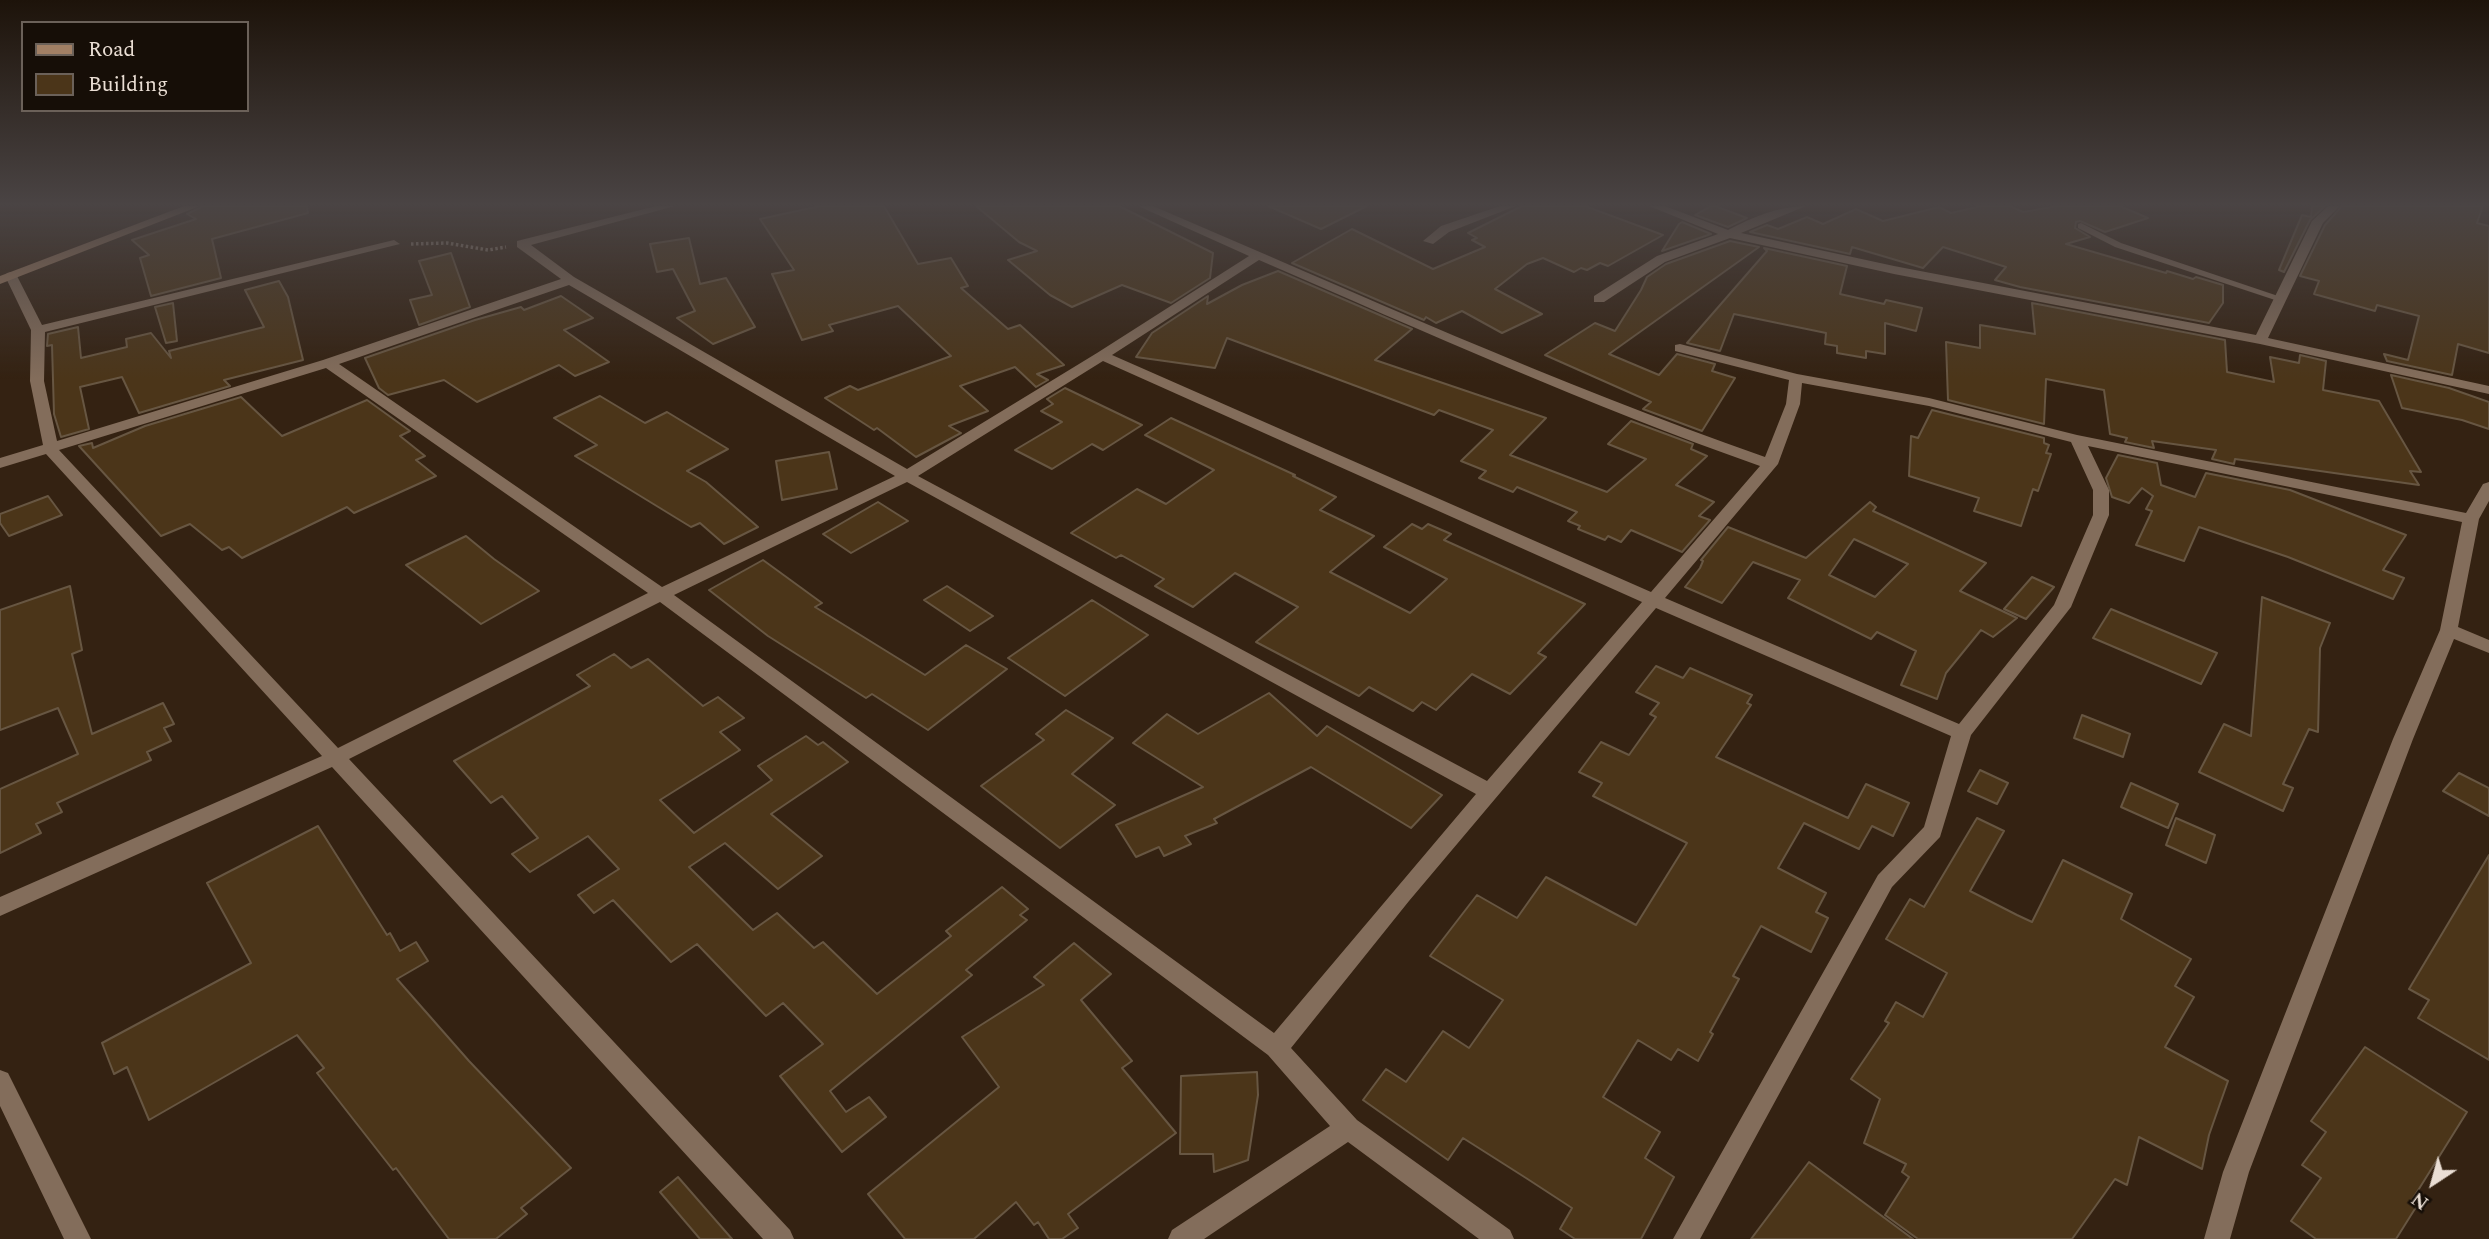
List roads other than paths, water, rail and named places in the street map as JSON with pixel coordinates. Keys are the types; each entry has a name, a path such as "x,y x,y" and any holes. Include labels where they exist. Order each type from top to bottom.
{"street":[{"path":"42,264 5,278 37,330 37,381 51,450 781,1239"},
{"path":"37,330 312,264"},
{"path":"548,264 570,280 907,476 1490,792"},
{"path":"0,907 337,757 661,594 907,476 1102,356 1245,264"},
{"path":"1282,264 1507,363 1676,431 1770,464"},
{"path":"1600,299 1654,264"},
{"path":"1866,264 2260,340 2489,390"},
{"path":"2260,340 2296,264"},
{"path":"0,463 51,450 328,363 570,280"},
{"path":"1681,348 1796,378 1929,402 2077,439 2471,519"},
{"path":"1102,356 1655,601 1962,733"},
{"path":"328,363 661,594 1276,1048 1348,1128 1501,1239"},
{"path":"1276,1048 1401,895 1770,464 1793,404 1796,378"},
{"path":"1686,1239 1885,881 1933,831 1962,733 2062,607 2101,516 2101,490 2077,439"},
{"path":"2217,1239 2236,1172 2398,752 2449,631 2471,519 2489,487"},
{"path":"2449,631 2489,647"},
{"path":"0,1081 78,1239"},
{"path":"1181,1239 1348,1128"}],"lane":[{"path":"2175,264 2279,298"}]}
